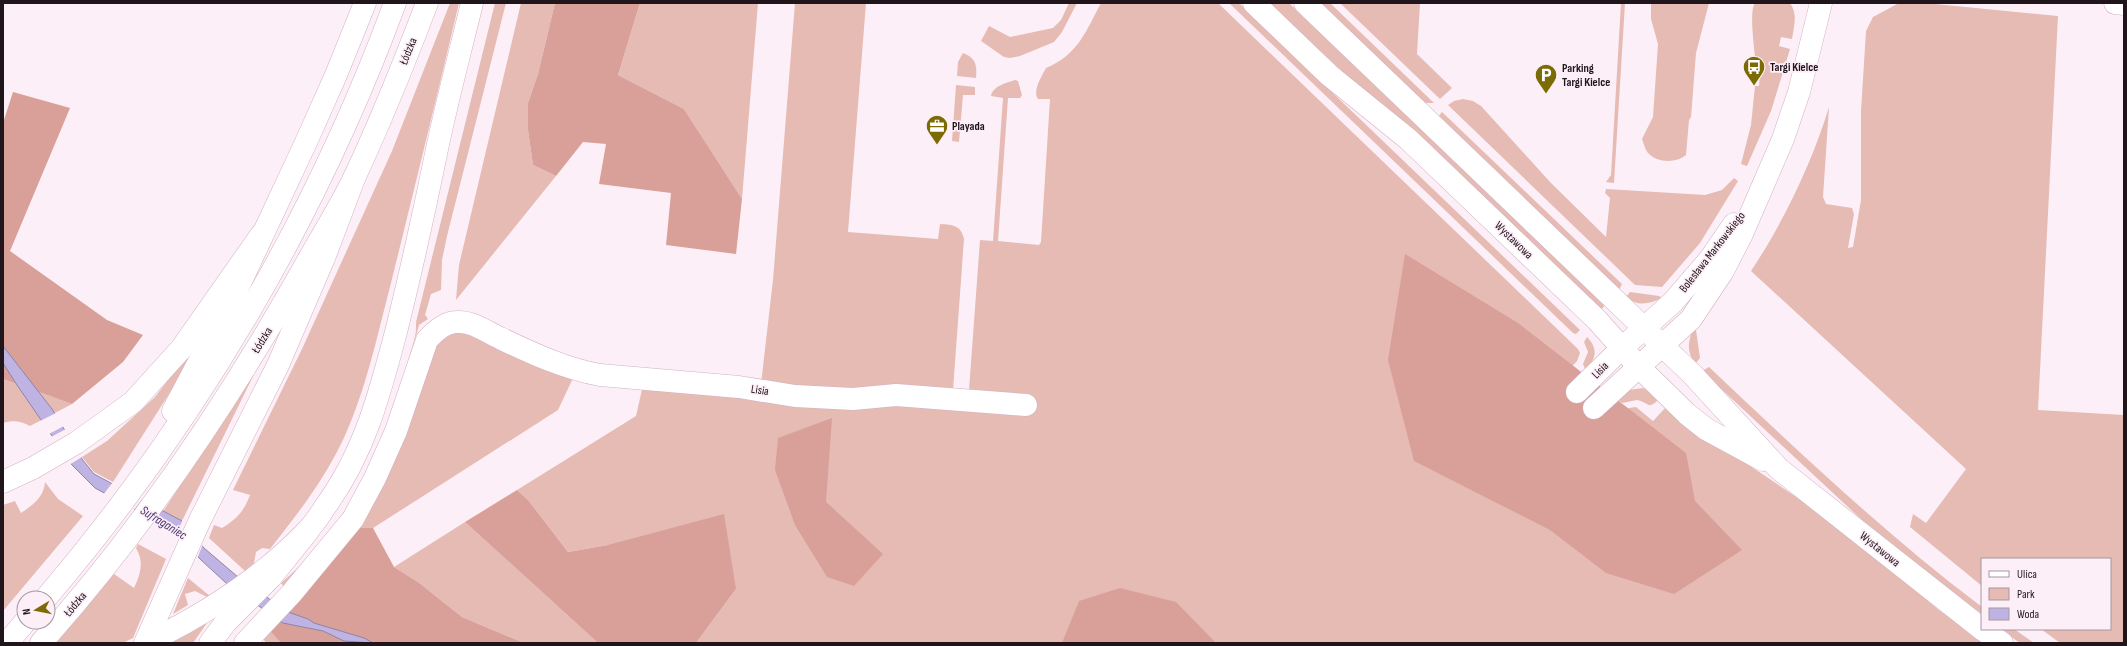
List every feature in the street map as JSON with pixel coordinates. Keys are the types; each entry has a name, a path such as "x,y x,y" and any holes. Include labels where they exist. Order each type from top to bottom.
{"main road":[{"path":"137,484 186,385 235,294 322,106 365,3"},
{"path":"53,590 92,543 137,484 217,365 278,261 341,135 395,3"},
{"name":"Łódzka","path":"41,643 113,557 157,500 220,407 273,322 355,176 427,3"},
{"path":"145,643 219,614 267,573 308,530 339,488 362,444 379,399 417,248 436,152 472,3"},
{"name":"Wystawowa","path":"1254,3 1329,75 1408,139 1597,320 1640,367 1687,414 1706,429 1779,469"},
{"name":"Wystawowa","path":"1305,3 1692,374 1779,469 1981,628"},
{"name":"Bolesława Markowskiego","path":"1640,367 1692,319 1723,271 1742,234 1782,139 1799,92 1821,3"},
{"path":"2115,3 2124,4"},
{"path":"145,643 200,520 278,365 324,258 355,176"},
{"name":"Bolesława Markowskiego","path":"1622,348 1673,302 1710,259 1761,186"},
{"path":"3,482 33,468 76,443 133,402 181,349 261,235"},
{"name":"Lisia","path":"245,642 291,594 353,519 375,478 396,431 422,350 435,331 451,323 462,322 475,325 499,338 580,372 600,375 739,387 795,396 853,399 896,395 1026,405"},
{"name":"Lisia","path":"1577,392 1622,348"},
{"name":"Lisia","path":"1594,408 1640,367"},
{"path":"210,643 219,614"},
{"path":"7,643 19,630"},
{"name":"Wystawowa","path":"1983,630 2002,643"}],"green space":[{"path":"450,3 459,3 391,283 358,403 342,442 318,484 270,549 262,548 256,552 254,563 245,571 209,538 214,525 222,528 227,525 236,518 248,501 250,495 233,490 302,349 392,151"},
{"path":"495,3 506,3 447,236 442,260 441,290 431,294 425,315 428,319 419,325 400,389 414,340 416,323"},
{"path":"521,3 555,3 538,74 528,103 528,130 533,165 556,176 456,300 459,265"},
{"path":"640,3 758,3 742,199 684,109 618,75"},
{"path":"795,3 866,3 848,232 938,239 940,224 959,228 963,234 964,239 953,390 969,390 980,240 993,241 1003,98 991,96 994,90 1000,85 1015,80 1018,81 1022,95 1020,98 1008,98 998,241 1039,245 1041,242 1050,99 1038,99 1036,92 1038,84 1046,68 1057,63 1074,49 1101,3 1218,3 1578,349 1580,353 1577,361 1562,377 1621,417 1629,408 1636,407 1653,421 1668,405 1710,439 1826,517 1939,610 1985,643 696,643 736,589 608,545 568,552 528,500 517,490 636,416 643,385 761,384 773,280"},
{"path":"1069,3 1077,3 1062,32 1054,42 1020,56 1010,58 1004,57 981,41 989,26 1010,37 1053,28 1061,20"},
{"path":"1229,3 1239,3 1580,330 1576,334 1573,333"},
{"path":"1268,3 1289,3 1605,305 1601,310"},
{"path":"1319,3 1330,3 1434,103 1423,103"},
{"path":"1340,3 1420,3 1417,54 1452,88 1440,99"},
{"path":"1621,3 1625,3 1614,183 1606,182 1611,175"},
{"path":"1651,3 1709,3 1696,53 1691,117 1689,120 1686,155 1673,161 1653,157 1646,151 1642,139 1653,117 1658,44 1651,19"},
{"path":"1755,3 1790,3 1794,11 1795,20 1792,39 1781,37 1779,46 1790,49 1771,111 1747,166 1741,164 1751,125 1755,86 1759,86 1760,72 1756,71 1753,35 1752,16"},
{"path":"1899,3 1925,3 2058,16 2038,410 2124,415 2124,643 2060,643 2042,630 2111,630 2111,558 1981,558 1981,585 1910,527 1913,514 1926,523 1966,469 1751,271 1796,192 1814,150 1829,107 1823,197 1826,204 1852,208 1854,214 1848,248 1853,247 1861,200 1861,111 1866,31 1873,17"},
{"path":"963,53 971,57 975,62 976,78 957,76 958,62"},
{"path":"956,85 975,87 975,95 963,95 959,142 952,141"},
{"path":"1463,99 1473,101 1481,106 1550,182 1606,237 1610,198 1605,193 1606,189 1705,195 1722,190 1734,178 1738,181 1700,243 1662,287 1635,285 1448,105 1454,101"},
{"path":"1442,112 1622,284 1619,290 1438,117"},
{"path":"1630,292 1659,296 1662,298 1644,304 1635,302 1626,297"},
{"path":"458,327 574,376 558,410 373,528 355,528 427,350"},
{"path":"1694,328 1696,330 1700,358 1695,364 1689,351 1690,337"},
{"path":"1587,337 1593,345 1595,354 1592,362 1585,369 1583,364 1588,352 1584,342"},
{"path":"199,340 202,342 113,482 94,472 82,457 107,441 155,397"},
{"path":"260,362 182,521 163,511 166,507"},
{"path":"1709,367 1808,460 1876,521 1981,606 1981,615 1862,520 1702,371"},
{"path":"3,379 72,404 30,426 17,422 3,423"},
{"path":"1643,388 1660,398 1651,405 1637,400 1622,403 1617,399 1629,390"},
{"path":"392,411 381,445 365,474 375,455"},
{"path":"45,482 58,499 83,516 21,590 16,590 16,596 3,611 3,505 15,501 21,513 34,504 43,492"},
{"path":"357,489 340,522 284,587 281,583 325,538 344,512"},
{"path":"465,522 598,643 524,643 462,617 418,582 394,567"},
{"path":"138,544 166,559 133,638 123,643 51,643 114,574 134,588 141,568 140,558 136,548"},
{"path":"188,578 211,597 209,598 195,591 185,594 188,605 173,614"},
{"path":"207,623 193,643 168,643"},
{"path":"268,629 281,643 266,643 261,636"},
{"path":"2001,630 2015,630 2034,643 2020,643"}],"shaded area":[{"path":"555,3 640,3 618,75 684,109 742,199 736,254 666,245 671,193 599,184 606,144 583,142 556,176 533,165 528,130 528,103 538,74"},
{"path":"13,92 70,108 10,251 107,320 143,335 123,362 72,404 3,379 3,123"},
{"path":"1405,254 1518,323 1686,453 1695,501 1742,550 1674,594 1606,573 1550,530 1414,461 1388,360"},
{"path":"832,418 826,502 883,554 854,586 827,577 795,525 775,470 778,438"},
{"path":"517,490 528,500 568,552 608,545 724,514 736,589 696,643 598,643 465,522"},
{"path":"355,528 373,528 394,567 418,582 462,617 524,643 281,643 268,629"},
{"path":"1120,588 1176,602 1216,643 1062,643 1079,601"}],"water":[{"name":"Sufraganiec","path":"3,346 52,409 82,459 94,474 182,521 204,548 238,577 288,612 308,619 314,623 364,638 373,643 344,641 323,631 283,623 226,583 200,559 174,531 95,488 72,465 17,385 3,363"}],"pier":[{"path":"56,413 64,426 49,434 40,421"},
{"path":"66,429 82,457 69,465 51,437"},
{"path":"113,482 143,498 133,511 103,495"},
{"path":"183,519 203,544 197,559 176,535"}],"place":[{"name":"Targi Kielce","path":"1754,86"},
{"name":"Parking Targi Kielce","path":"1546,94"},
{"name":"Playada","path":"937,146"}]}
